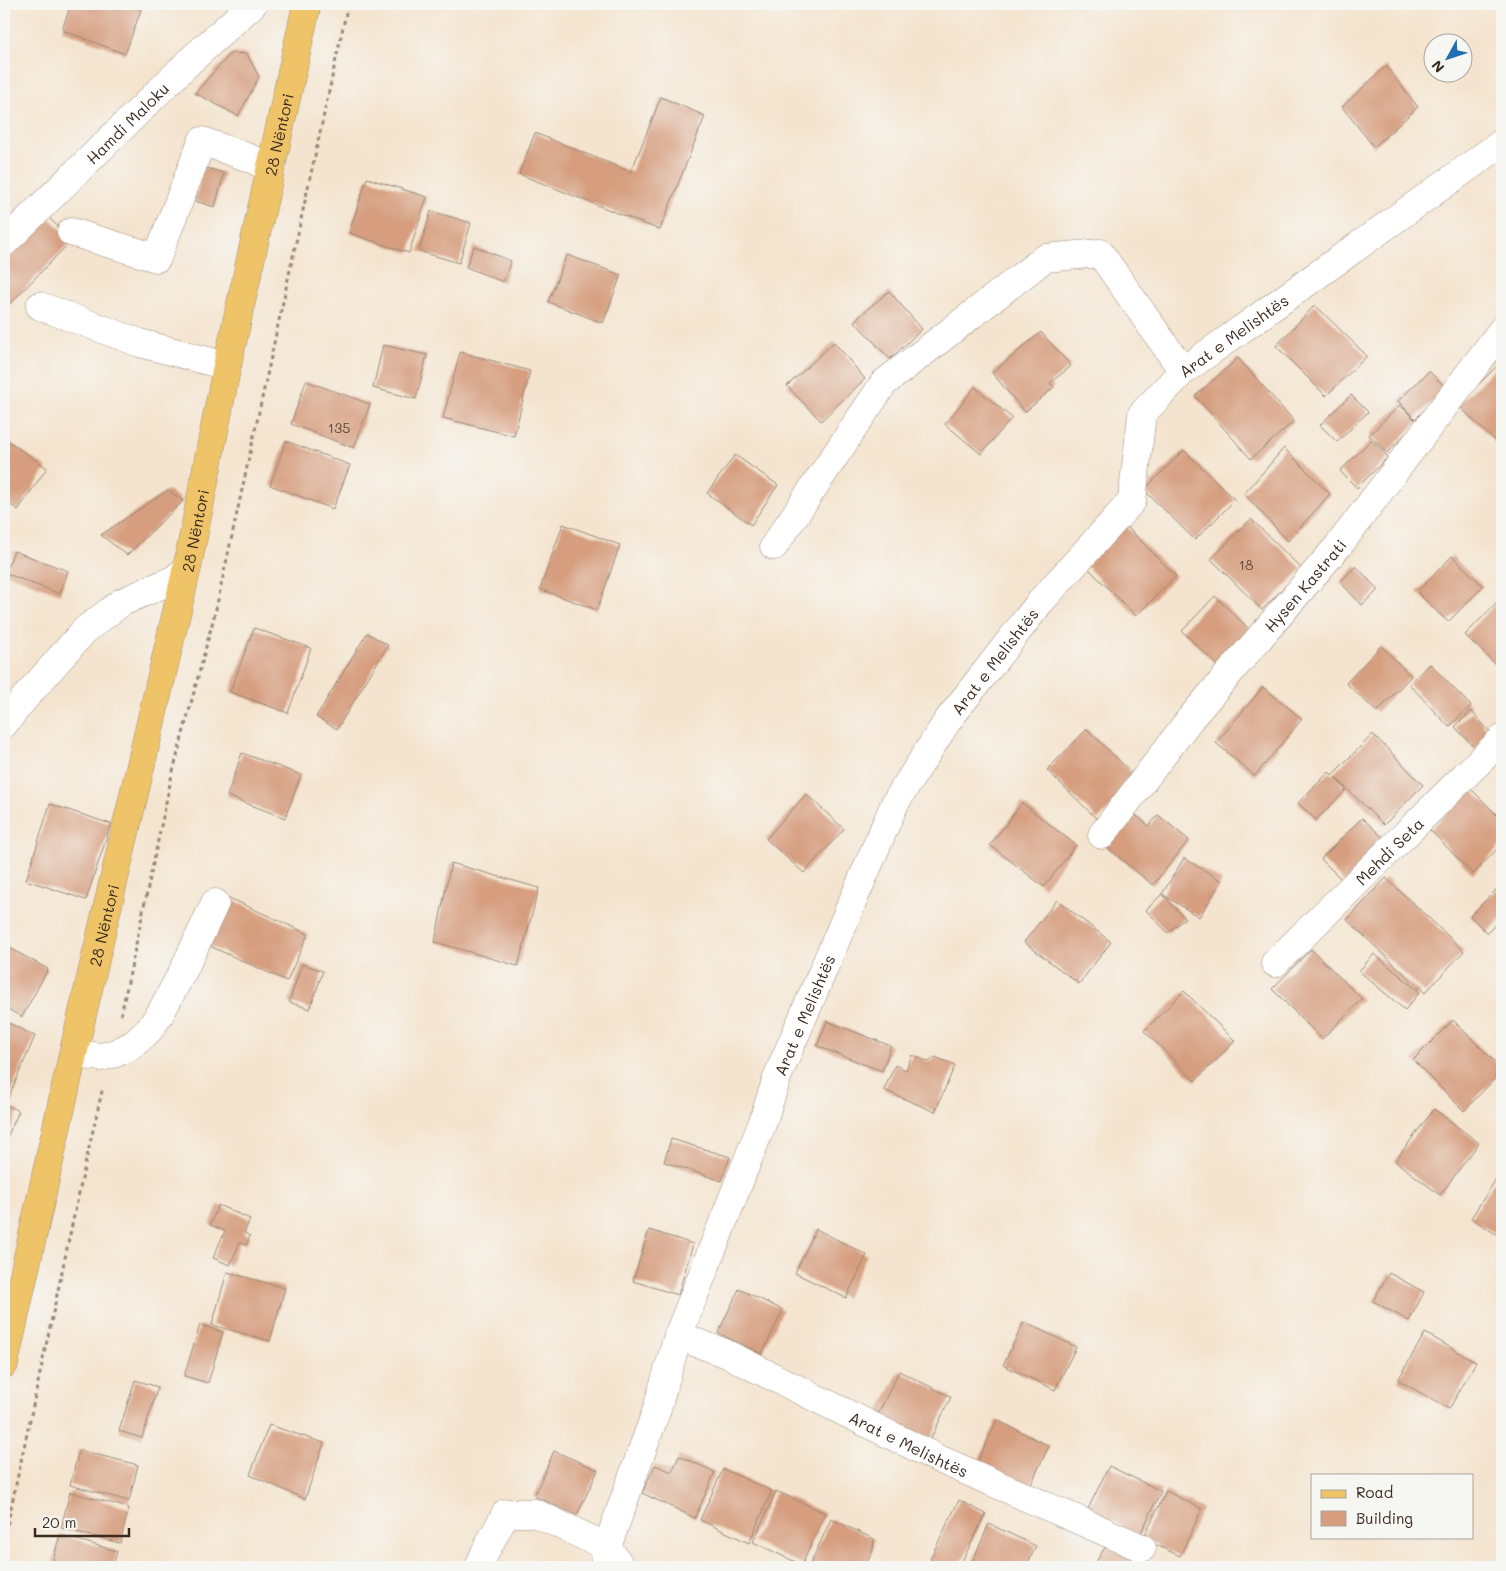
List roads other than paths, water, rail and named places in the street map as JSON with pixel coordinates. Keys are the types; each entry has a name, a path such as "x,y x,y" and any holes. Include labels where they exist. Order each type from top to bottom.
{"main road":[{"name":"28 Nëntori","path":"4,1364 73,1054 187,568 227,366 307,4"}],"street":[{"name":"Hamdi Maloku","path":"4,243 191,60 253,4"},
{"path":"71,232 157,258 202,140 270,168"},
{"name":"Arat e Melishtës","path":"611,1560 678,1336 762,1124 778,1076 895,804 948,720 1041,602 1132,501 1142,414 1183,371 1502,143"},
{"path":"774,546 884,383 1045,258 1100,253 1183,371"},
{"path":"40,306 140,343 227,366"},
{"name":"Hysen Kastrati","path":"1102,835 1190,720 1339,544 1502,330"},
{"path":"4,724 85,630 122,602 176,578 187,568"},
{"name":"Mehdi Seta","path":"1275,963 1502,738"},
{"path":"73,1054 101,1057 111,1054 134,1044 149,1030 160,1014 185,966 215,903"},
{"name":"Arat e Melishtës","path":"678,1336 726,1352 939,1459 1142,1548"},
{"path":"479,1567 506,1513 535,1513 611,1560"}]}
